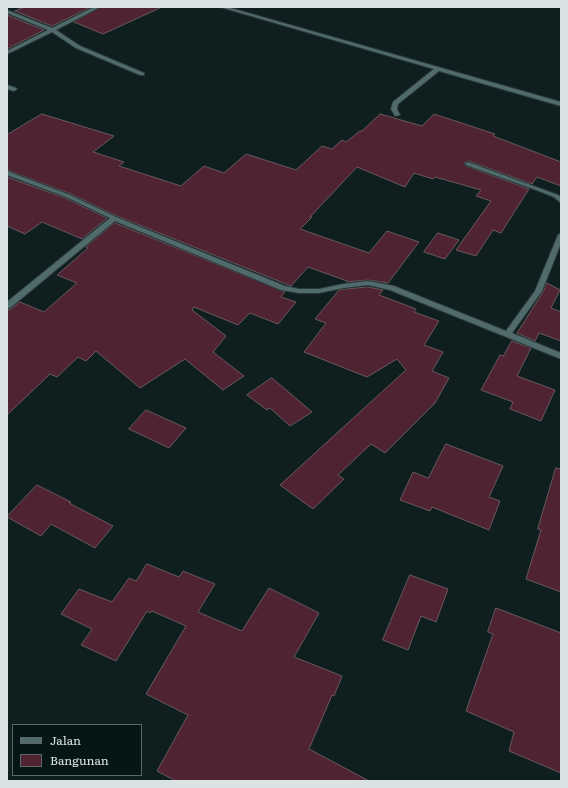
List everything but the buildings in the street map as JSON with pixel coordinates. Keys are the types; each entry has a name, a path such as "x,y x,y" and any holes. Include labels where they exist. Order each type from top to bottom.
{"street":[{"path":"7,53 88,10 98,7"},
{"path":"222,7 437,70 561,104"},
{"path":"7,11 52,30 78,47 142,74"},
{"path":"397,115 394,109 395,103 437,70"},
{"path":"7,87 14,89"},
{"path":"468,164 541,190 556,196 561,201"},
{"path":"7,174 68,196 114,218 283,288 319,291 368,283 386,287 561,356"},
{"path":"7,306 114,218"},
{"path":"507,335 538,291 561,235"}]}
